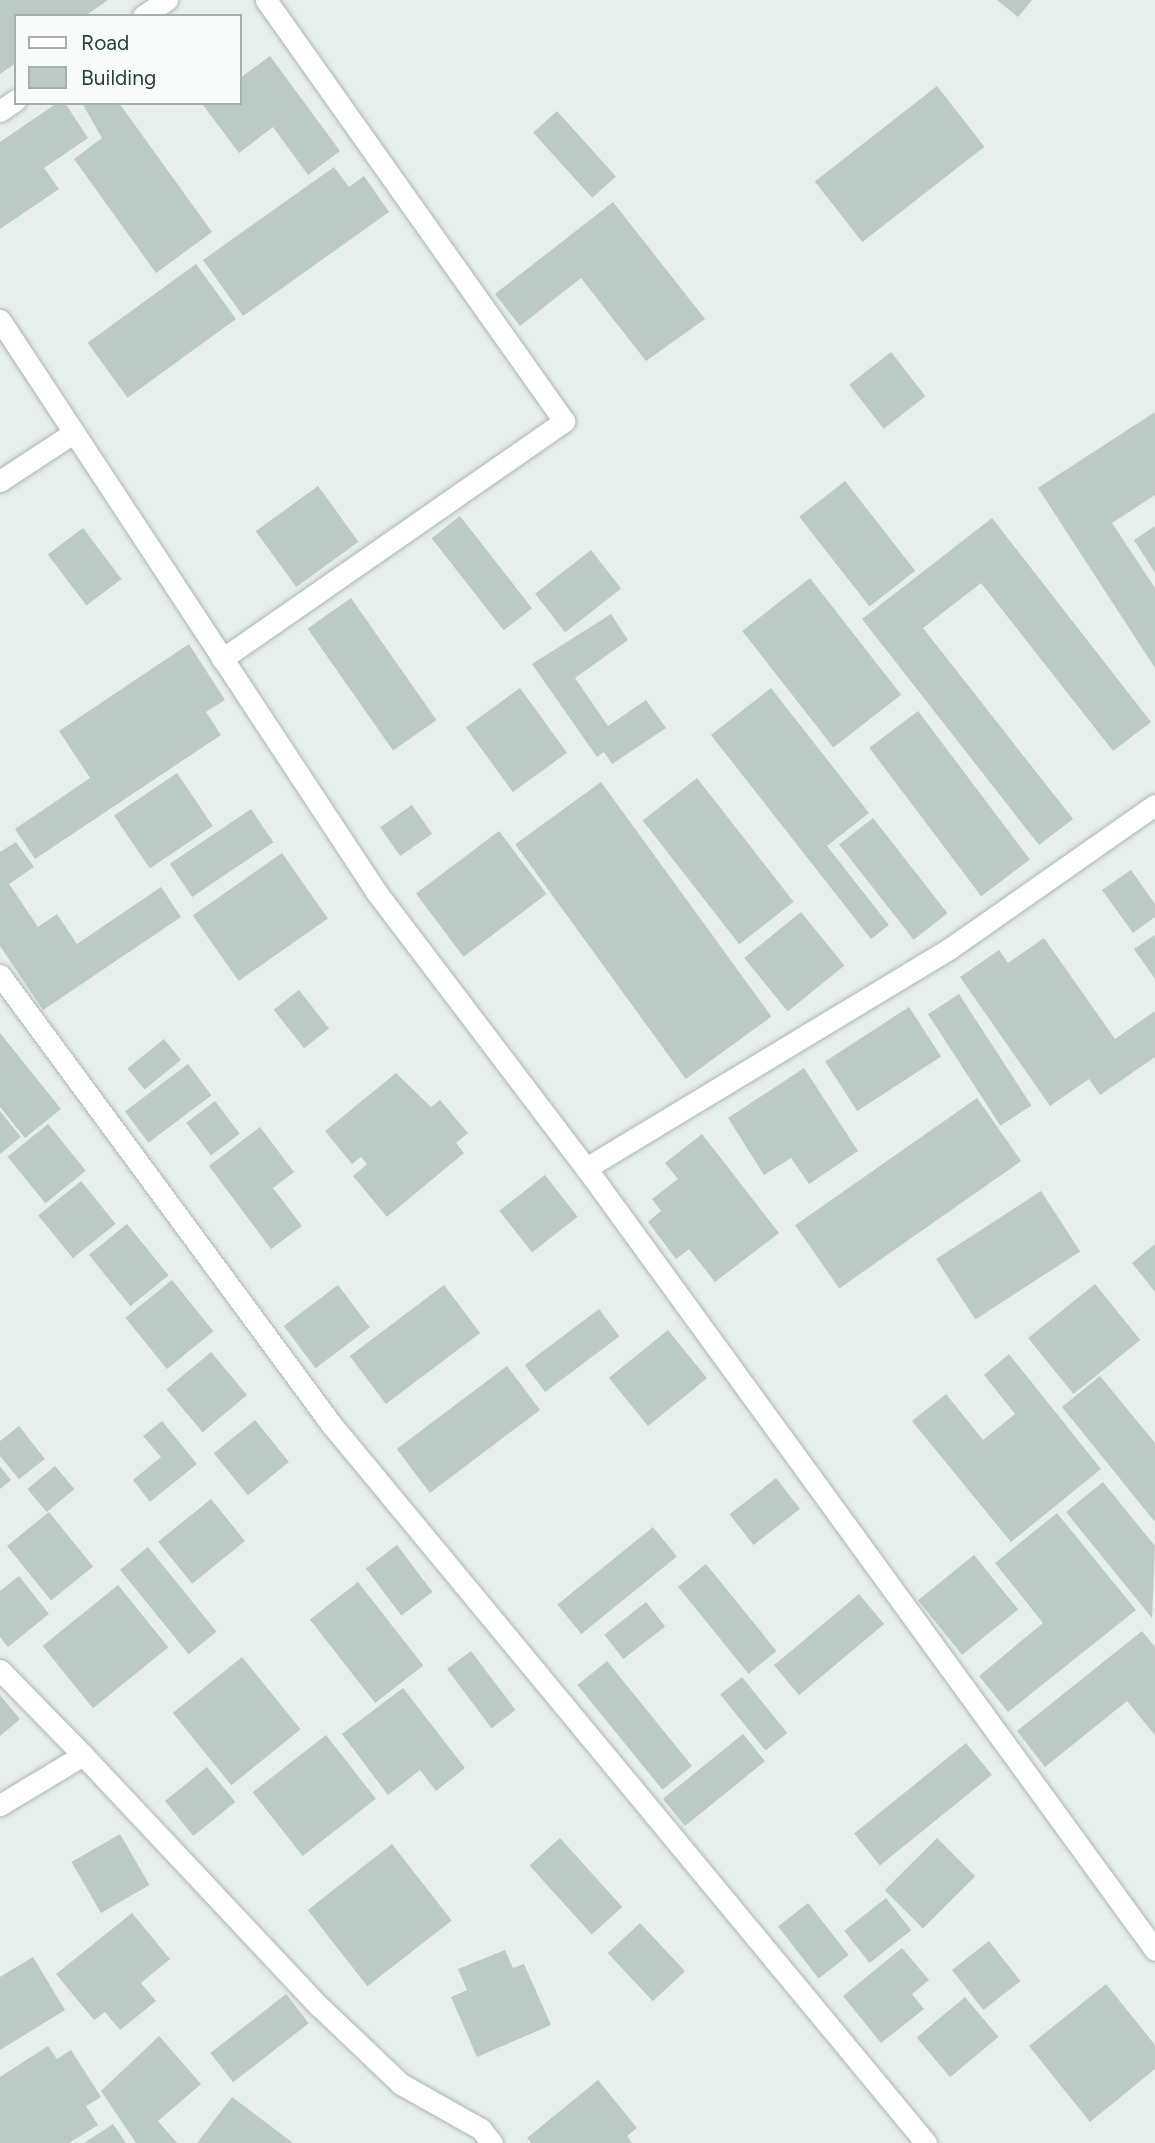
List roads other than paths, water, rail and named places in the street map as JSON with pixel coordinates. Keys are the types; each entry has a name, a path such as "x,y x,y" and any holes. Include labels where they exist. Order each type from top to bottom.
{"street":[{"path":"146,14 167,0"},
{"path":"222,659 564,421 266,0"},
{"path":"0,320 377,892 586,1168 1155,1950"},
{"path":"0,481 73,432"},
{"path":"586,1168 949,949 1155,805"},
{"path":"0,975 331,1424 926,2143"},
{"path":"0,1670 328,2014 401,2084 481,2129 492,2143"},
{"path":"0,1805 83,1755"}]}
